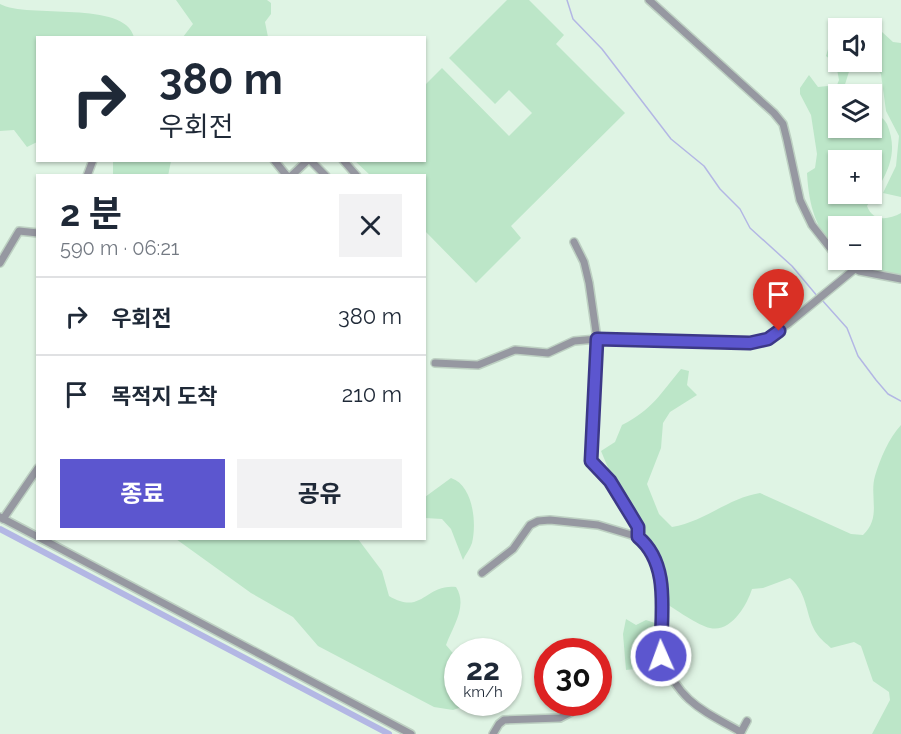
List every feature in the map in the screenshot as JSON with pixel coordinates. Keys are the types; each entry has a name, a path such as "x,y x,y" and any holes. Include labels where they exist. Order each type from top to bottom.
{"street":[{"path":"649,0 774,113 783,124 800,200 812,225 828,245"},
{"path":"276,162 287,174"},
{"path":"292,174 306,162"},
{"path":"311,162 324,174"},
{"path":"345,162 355,174"},
{"path":"0,263 19,231 36,233"},
{"path":"574,242 584,262 589,283 597,339 591,461 610,481 638,527 638,537"},
{"path":"435,363 478,365 515,350 548,353 573,341 597,339 761,342 789,323 854,270"},
{"path":"862,270 886,278 901,279"},
{"path":"36,471 2,518 36,536"},
{"path":"482,573 513,549 530,525 538,521 550,520 617,528 638,537 645,544 660,572 661,656 666,669 687,700 741,733 747,721"},
{"path":"43,540 411,734"},
{"path":"493,734 498,724 504,720 564,716"}],"green space":[{"path":"176,0 267,0 271,3 271,14 265,22 268,36 184,36 193,24"},
{"path":"507,0 529,0 564,35 556,44 625,113 511,226 521,238 476,283 426,232 426,174 369,174 356,162 426,162 426,84 442,68 509,136 532,113 509,90 495,104 449,58"},
{"path":"0,4 31,10 95,14 113,18 127,26 133,36 36,36 36,142 27,147 14,130 0,131"},
{"path":"882,32 893,42 901,43 901,197 883,193 896,166 899,136 886,111 879,72 882,72"},
{"path":"838,72 849,72 845,84 837,84"},
{"path":"809,75 818,87 828,86 828,138 882,138 882,118 887,124 892,147 891,158 882,181 882,150 828,150 828,204 868,204 867,206 875,216 828,216 828,240 815,217 810,197 807,173 815,168 817,154 811,115 800,94 800,88"},
{"path":"113,162 171,162 168,174 113,174"},
{"path":"901,213 901,275 870,270 882,270 882,218"},
{"path":"681,369 689,371 687,385 697,395 670,412 663,423 661,448 647,484 659,514 672,527 760,493 851,534 863,535 869,528 874,514 874,484 877,469 889,442 901,425 901,734 872,734 890,700 889,692 873,681 861,646 854,642 831,648 820,638 810,620 801,591 790,578 763,588 752,589 737,616 725,626 718,628 699,624 664,602 657,559 650,542 636,516 619,494 601,451 615,442 622,425 649,407"},
{"path":"451,478 464,488 469,496 474,525 472,543 463,560 451,529 442,519 426,518 426,496"},
{"path":"177,540 359,540 382,571 389,596 409,603 445,587 456,587 460,609 449,638 444,638 444,709 434,707 318,646 293,617 251,593"},
{"path":"626,619 636,625 646,620 655,623 658,648 652,672 644,668 626,670 623,634"}],"waterway":[{"path":"567,0 573,19 602,49 671,139 704,166 720,189 740,209 750,228 792,266 818,297"},
{"path":"822,300 847,328 858,356 876,380 888,394 901,401"},
{"path":"0,529 389,734"}],"route":[{"path":"661,656 662,586 660,572 645,544 638,537 638,527 610,481 591,461 591,412 596,390 597,339 674,339 750,343 761,342 779,331"}]}
